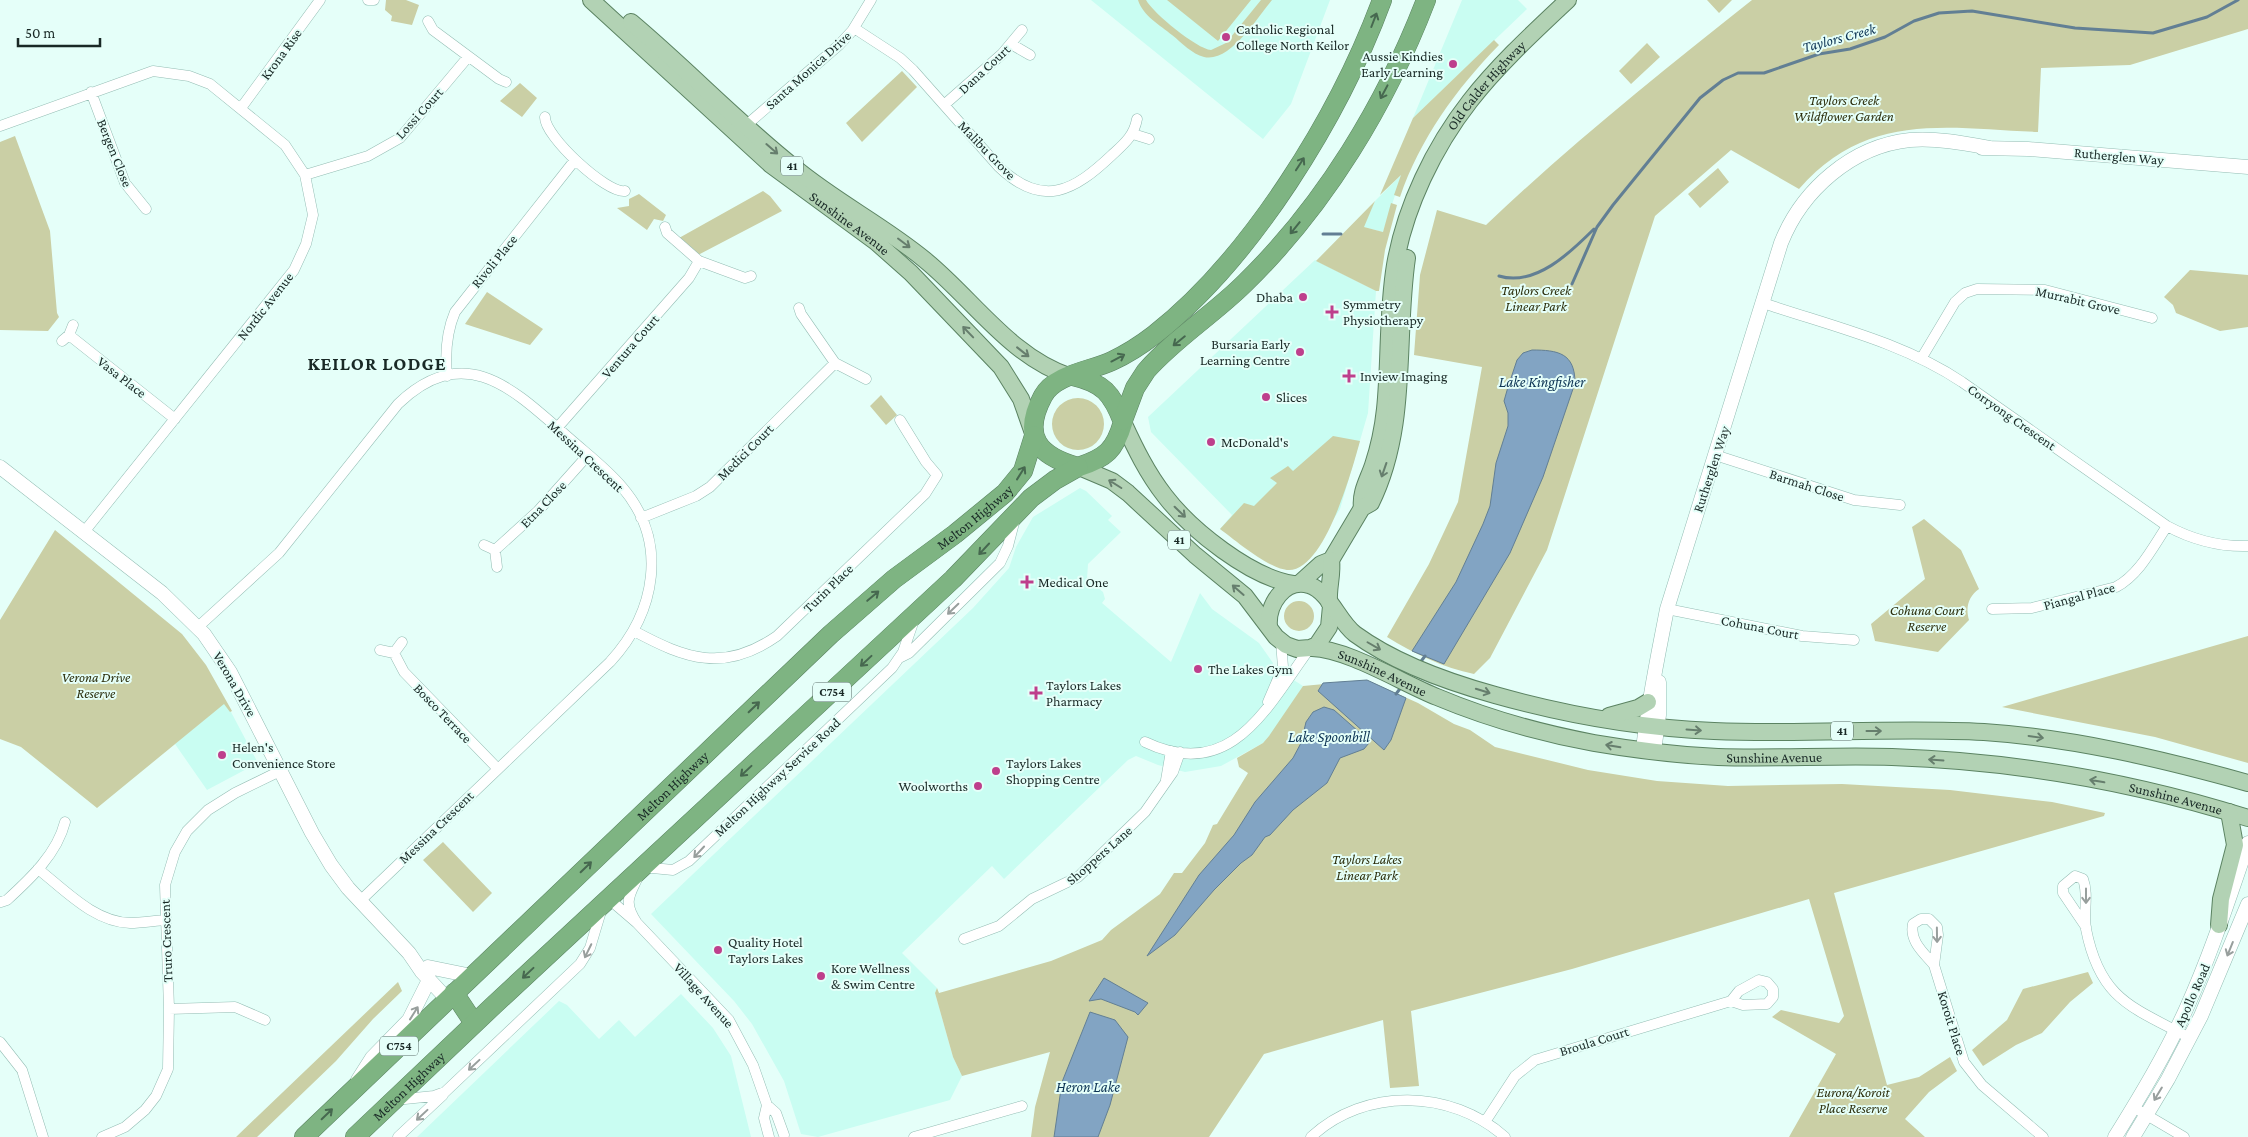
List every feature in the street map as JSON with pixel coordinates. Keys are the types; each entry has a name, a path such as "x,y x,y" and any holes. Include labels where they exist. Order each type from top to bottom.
{"highway":[{"path":"1033,434 1039,404 1045,392 1060,380 1119,358 1153,336 1187,305 1244,242 1286,186 1319,134 1356,63 1382,0"},
{"path":"1079,467 1109,453 1116,443 1135,388 1146,371 1247,281 1282,243 1326,187 1381,98 1407,46 1426,0"},
{"name":"41","path":"1072,376 1093,382 1106,390 1114,400 1123,421"},
{"name":"41","path":"1033,434 1037,444 1049,456 1079,467"},
{"name":"Melton Highway","path":"304,1137 856,611 894,578 955,534 1004,494 1023,471 1033,434"},
{"name":"Melton Highway","path":"355,1137 370,1129 394,1100 474,1023 918,612 1041,489 1079,467"},
{"path":"451,996 474,1023"}],"main road":[{"name":"Sunshine Avenue","path":"591,0 741,130 812,181 877,223 924,258 1026,354 1044,366 1072,376"},
{"name":"Sunshine Avenue","path":"604,0 741,130 788,179 862,231 911,273 1002,367 1021,399 1033,434"},
{"name":"Old Calder Highway","path":"1296,584 1321,564 1330,560 1362,508 1371,503 1376,494 1387,436 1398,395 1406,264 1422,184 1442,144 1469,102 1511,55 1568,0"},
{"name":"41","path":"1123,421 1153,479 1181,514 1210,538 1266,576 1320,591 1330,604"},
{"name":"41","path":"1079,467 1120,487 1245,596 1281,642 1297,648 1311,648"},
{"name":"Old Calder Highway","path":"1330,560 1332,570 1329,585 1330,604"},
{"path":"1268,627 1269,612 1272,605 1280,595 1296,584"},
{"name":"Sunshine Avenue","path":"1330,604 1350,630 1398,659 1437,676 1497,696 1600,718 1652,726 1740,732 1939,730 2009,734 2071,742 2133,754 2248,783"},
{"path":"1311,648 1326,633 1331,621 1330,604"},
{"name":"Sunshine Avenue","path":"1311,648 1338,653 1421,690 1483,714 1585,741 1648,751 1717,756 1890,757 1971,763 2046,772 2117,785 2248,818"},
{"path":"1600,718 1632,711 1648,702"},
{"path":"2219,925 2221,899 2235,845 2229,812"}],"street":[{"name":"Krona Rise","path":"241,108 320,0"},
{"path":"368,0 374,0"},
{"name":"Santa Monica Drive","path":"741,130 839,46 854,28 870,0"},
{"path":"428,21 433,30 468,57 506,82"},
{"name":"Malibu Grove","path":"854,28 900,58 1007,174 1022,184 1038,189 1056,190 1080,183 1133,134"},
{"name":"Dana Court","path":"944,105 1011,44 1022,30"},
{"path":"1011,44 1030,55"},
{"name":"Lossi Court","path":"305,175 368,156 400,138 468,57"},
{"name":"Nordic Avenue","path":"0,126 153,71 176,73 210,84 241,108 286,145 305,175 312,215 306,244 294,270 84,532"},
{"name":"Bergen Close","path":"91,92 125,183 146,209"},
{"path":"545,117 548,130 575,160 615,190 625,191"},
{"path":"1137,119 1133,134 1148,139"},
{"name":"Rutherglen Way","path":"1652,726 1648,702 1658,661 1667,608 1786,230 1800,207 1827,178 1855,158 1886,145 1909,140 1949,141 1990,148 2248,167"},
{"name":"Rivoli Place","path":"447,376 446,343 450,322 455,312 575,160"},
{"path":"665,226 667,233 699,261 744,278 751,276"},
{"name":"Ventura Court","path":"557,428 689,278 699,261"},
{"name":"Murrabit Grove","path":"1921,359 1955,302 1965,293 1977,289 2045,290 2152,318"},
{"name":"Corryong Crescent","path":"1764,303 1884,341 1921,359 1962,382 2167,526 2194,539 2210,544 2248,546"},
{"path":"799,308 835,364 866,379"},
{"name":"Vasa Place","path":"68,334 175,419"},
{"name":"Medici Court","path":"641,518 696,496 710,487 835,364"},
{"name":"Messina Crescent","path":"198,627 279,553 398,404 420,386 447,376 473,375 500,382 522,397 588,455 622,488 641,518 648,538 651,571 647,602 634,631 610,662 360,900"},
{"name":"Turin Place","path":"634,631 684,655 708,659 722,659 750,652 777,636 925,494 934,482 937,475 926,462 900,420"},
{"name":"Etna Close","path":"495,550 538,511 588,455"},
{"name":"Barmah Close","path":"1715,455 1854,500 1900,505"},
{"name":"Verona Drive","path":"0,468 169,599 198,627 230,672 322,850 340,877 451,996"},
{"name":"Melton Highway Service Road","path":"899,658 909,654 1000,563 1010,539 1017,513"},
{"name":"Piangal Place","path":"1992,609 2037,608 2116,587 2124,583 2137,570 2167,526"},
{"path":"484,545 495,550 497,567"},
{"name":"Cohuna Court","path":"1667,608 1802,636 1854,640"},
{"name":"Melton Highway Service Road","path":"642,867 673,870 685,865 888,672 899,658 918,612"},
{"path":"380,650 394,653 402,642"},
{"path":"1260,719 1284,667 1281,642"},
{"path":"1145,742 1175,752 1202,752 1219,748 1239,738 1274,703 1311,648"},
{"name":"Bosco Terrace","path":"394,653 404,672 498,769"},
{"name":"Rutherglen Way","path":"1648,751 1658,661"},
{"name":"Shoppers Lane","path":"964,939 993,929 1032,899 1078,877 1137,822 1152,803 1166,780 1175,752"},
{"name":"Truro Crescent","path":"102,1137 125,1128 134,1121 156,1096 165,1079 170,1059 165,885 175,852 187,831 208,810 226,798 280,771"},
{"path":"1,902 7,900 38,869 62,832 65,822"},
{"name":"Apollo Road","path":"2115,1137 2176,1031 2208,957 2248,843"},
{"name":"Village Avenue","path":"642,867 627,904 628,911 637,923 729,1020 747,1050 767,1105 776,1113 785,1136"},
{"path":"38,869 88,908 104,917 129,923 165,920"},
{"path":"398,1137 580,964 590,948 606,902"},
{"name":"Village Avenue","path":"606,902 637,923"},
{"name":"Apollo Road","path":"2132,1137 2190,1038 2248,904"},
{"path":"2086,927 2100,974 2115,994 2136,1010 2190,1038"},
{"name":"Koroit Place","path":"1934,965 1956,1044 1964,1062 1982,1085 2043,1137"},
{"path":"351,1092 368,1063 409,1020 429,973 472,976"},
{"name":"Broula Court","path":"1485,1122 1515,1076 1535,1060 1731,1001"},
{"path":"169,1009 235,1008 265,1020"},
{"path":"0,1042 22,1070 43,1137"},
{"path":"394,1100 434,1096 445,1092"},
{"path":"1311,1137 1332,1121 1351,1111 1373,1104 1396,1100 1421,1100 1447,1105 1485,1122 1505,1137"},
{"name":"Village Avenue","path":"767,1105 764,1118 769,1137"},
{"path":"914,1137 1022,1106"},
{"path":"2133,1107 2184,1137"},
{"path":"773,1137 785,1136"}],"shaded area":[{"name":"Catholic Regional College North Keilor","path":"1091,0 1330,0 1291,104 1263,139"},
{"name":"Aussie Kindies Early Learning","path":"1462,0 1518,0 1527,9 1413,118"},
{"path":"1402,174 1383,232 1363,227 1375,201"},
{"path":"1315,260 1376,291 1368,413 1340,509 1307,561 1298,568 1287,570 1269,562 1220,529 1232,515 1151,432 1148,417"},
{"path":"1080,488 1086,491 1112,516 1108,520 1121,532 1088,564 1087,579 1103,592 1105,599 1102,603 1171,662 1200,593 1212,609 1259,643 1273,663 1272,666 1303,686 1277,727 1263,743 1221,766 1185,772 1158,765 1136,756 1128,760 1004,879 992,866 902,953 937,988 935,993 953,1057 962,1076 950,1100 818,1137 801,1134 784,1081 752,1024 734,1001 651,914 973,608 1009,568 1016,547 1033,517"},
{"path":"224,703 231,712 258,763 207,790 175,744"},
{"path":"681,994 713,1028 731,1056 751,1137 417,1137 559,1001 567,1005 599,1039 619,1020 635,1037"}],"green space":[{"path":"386,0 406,0 419,5 412,25 391,21 392,16 385,10"},
{"path":"1138,0 1146,0 1176,30 1196,44 1211,50 1226,43 1261,0 1272,0 1251,28 1233,46 1214,57 1204,57 1187,48 1152,20 1140,6"},
{"path":"1167,0 1251,0 1218,41"},
{"path":"1707,0 1732,0 1719,13"},
{"name":"Taylors Creek Linear Park","path":"1752,0 2248,0 2248,29 2130,65 2041,68 2038,132 1940,128 1910,130 1880,136 1852,147 1825,164 1799,189 1731,150 1655,216 1547,550 1490,658 1474,674 1440,664 1407,649 1387,637 1429,564 1458,502 1482,367 1414,355 1420,275 1437,210 1486,225 1583,138"},
{"path":"1494,40 1499,45 1454,97 1429,135 1408,176 1400,197 1394,195 1401,175 1380,195 1413,118"},
{"path":"1647,43 1660,57 1631,84 1619,71"},
{"path":"902,71 917,87 862,142 846,123"},
{"path":"520,83 537,98 522,117 500,101"},
{"path":"15,136 50,231 57,313 59,317 48,331 0,330 0,142"},
{"path":"1718,168 1729,182 1700,208 1688,194"},
{"path":"763,191 770,196 782,211 698,255 679,238"},
{"path":"639,194 666,215 663,221 654,219 647,230 617,208 629,206 629,199"},
{"path":"1375,201 1364,227 1383,232 1391,203 1397,205 1385,250 1379,291 1316,261"},
{"path":"2190,270 2248,275 2248,327 2220,331 2176,313 2173,305 2164,297"},
{"path":"487,292 543,329 530,345 465,324"},
{"path":"881,395 897,415 886,425 870,406"},
{"path":"1078,398 1088,400 1096,406 1102,414 1104,424 1102,434 1096,442 1088,448 1078,450 1068,448 1060,442 1054,434 1052,424 1054,414 1060,406 1068,400"},
{"path":"1333,436 1360,441 1344,495 1335,516 1314,554 1302,566 1289,570 1272,565 1253,554 1220,529 1244,503 1254,506 1277,483 1270,478 1288,466 1293,471"},
{"name":"Cohuna Court Reserve","path":"1924,519 1961,550 1979,589 1969,602 1967,611 1969,620 1938,652 1875,641 1871,624 1925,579 1912,527"},
{"name":"Verona Drive Reserve","path":"55,530 182,634 206,665 232,711 230,712 224,704 97,808 21,747 0,739 0,620"},
{"path":"1299,601 1310,605 1314,616 1310,627 1299,631 1288,627 1284,616 1288,605"},
{"path":"2248,636 2248,763 2155,737 2002,707"},
{"name":"Taylors Lakes Linear Park","path":"1367,680 1418,703 1454,724 1470,730 1495,747 1588,770 1657,781 1728,786 1842,784 1950,790 2052,802 2105,813 2104,816 1834,893 1887,1085 1919,1077 1950,1057 1957,1071 1929,1092 1905,1119 1925,1137 1789,1137 1836,1054 1772,1017 1781,1010 1839,1023 1844,1016 1809,899 1572,969 1411,1011 1419,1086 1390,1088 1383,1020 1264,1054 1209,1137 1031,1137 1035,1107 1050,1052 962,1076 953,1057 935,993 937,988 939,993 1051,961 1102,940 1111,930 1160,894 1174,873 1182,873 1205,843 1213,825 1217,824 1248,773 1239,767 1237,758 1263,743 1303,686"},
{"path":"443,842 492,893 473,912 423,860"},
{"path":"2088,972 2093,983 2070,1002 2042,1033 2016,1045 1983,1066 1972,1050 2007,1020 2023,989"},
{"path":"398,982 402,991 373,1019 336,1061 257,1137 236,1137"}],"water":[{"name":"Lake Kingfisher","path":"1532,350 1550,351 1563,355 1572,365 1575,383 1543,477 1510,553 1444,664 1412,651 1456,582 1483,524 1490,506 1496,463 1508,426 1508,413 1504,401 1517,360 1523,353"},
{"path":"1367,680 1406,698 1391,740 1384,750 1318,691 1323,683"},
{"name":"Lake Spoonbill","path":"1324,707 1334,710 1367,739 1369,743 1364,749 1340,758 1327,783 1293,810 1270,835 1265,837 1252,855 1241,863 1214,890 1175,935 1147,956 1199,875 1234,835 1255,802 1293,758 1301,743 1306,722 1313,712"},
{"path":"1104,978 1148,1003 1138,1015 1135,1012 1101,999 1089,1001"},
{"name":"Heron Lake","path":"1090,1012 1115,1020 1128,1037 1110,1105 1098,1137 1054,1137 1062,1082"}],"waterway":[{"name":"Taylors Creek","path":"1572,284 1597,227 1613,205 1700,98 1723,80 1738,73 1764,73 1819,54 1850,49 1885,37 1914,21 1939,13 1972,11 2075,28 2153,33 2207,17 2238,0"},
{"path":"1499,276 1512,278 1526,277 1539,272 1563,257 1594,229"},
{"path":"1323,234 1341,234"},
{"name":"Taylors Creek","path":"1419,664 1425,656"},
{"name":"Taylors Creek","path":"1396,694 1402,686"}],"place":[{"name":"Catholic Regional College North Keilor","path":"1226,37"},
{"name":"Aussie Kindies Early Learning","path":"1453,64"},
{"name":"Dhaba","path":"1303,297"},
{"name":"Symmetry Physiotherapy","path":"1332,312"},
{"name":"Bursaria Early Learning Centre","path":"1300,352"},
{"name":"Inview Imaging","path":"1349,376"},
{"name":"Slices","path":"1266,397"},
{"name":"McDonald's","path":"1211,442"},
{"name":"Medical One","path":"1027,582"},
{"name":"The Lakes Gym","path":"1198,669"},
{"name":"Taylors Lakes Pharmacy","path":"1036,693"},
{"name":"Helen's Convenience Store","path":"222,755"},
{"name":"Taylors Lakes Shopping Centre","path":"996,771"},
{"name":"Woolworths","path":"978,786"},
{"name":"Quality Hotel Taylors Lakes","path":"718,950"},
{"name":"Kore Wellness & Swim Centre","path":"821,976"}],"district":[{"name":"KEILOR LODGE","path":"377,363"}],"park label":[{"name":"Taylors Creek Wildflower Garden","path":"1844,108"},
{"name":"Eurora/Koroit Place Reserve","path":"1853,1100"}]}
